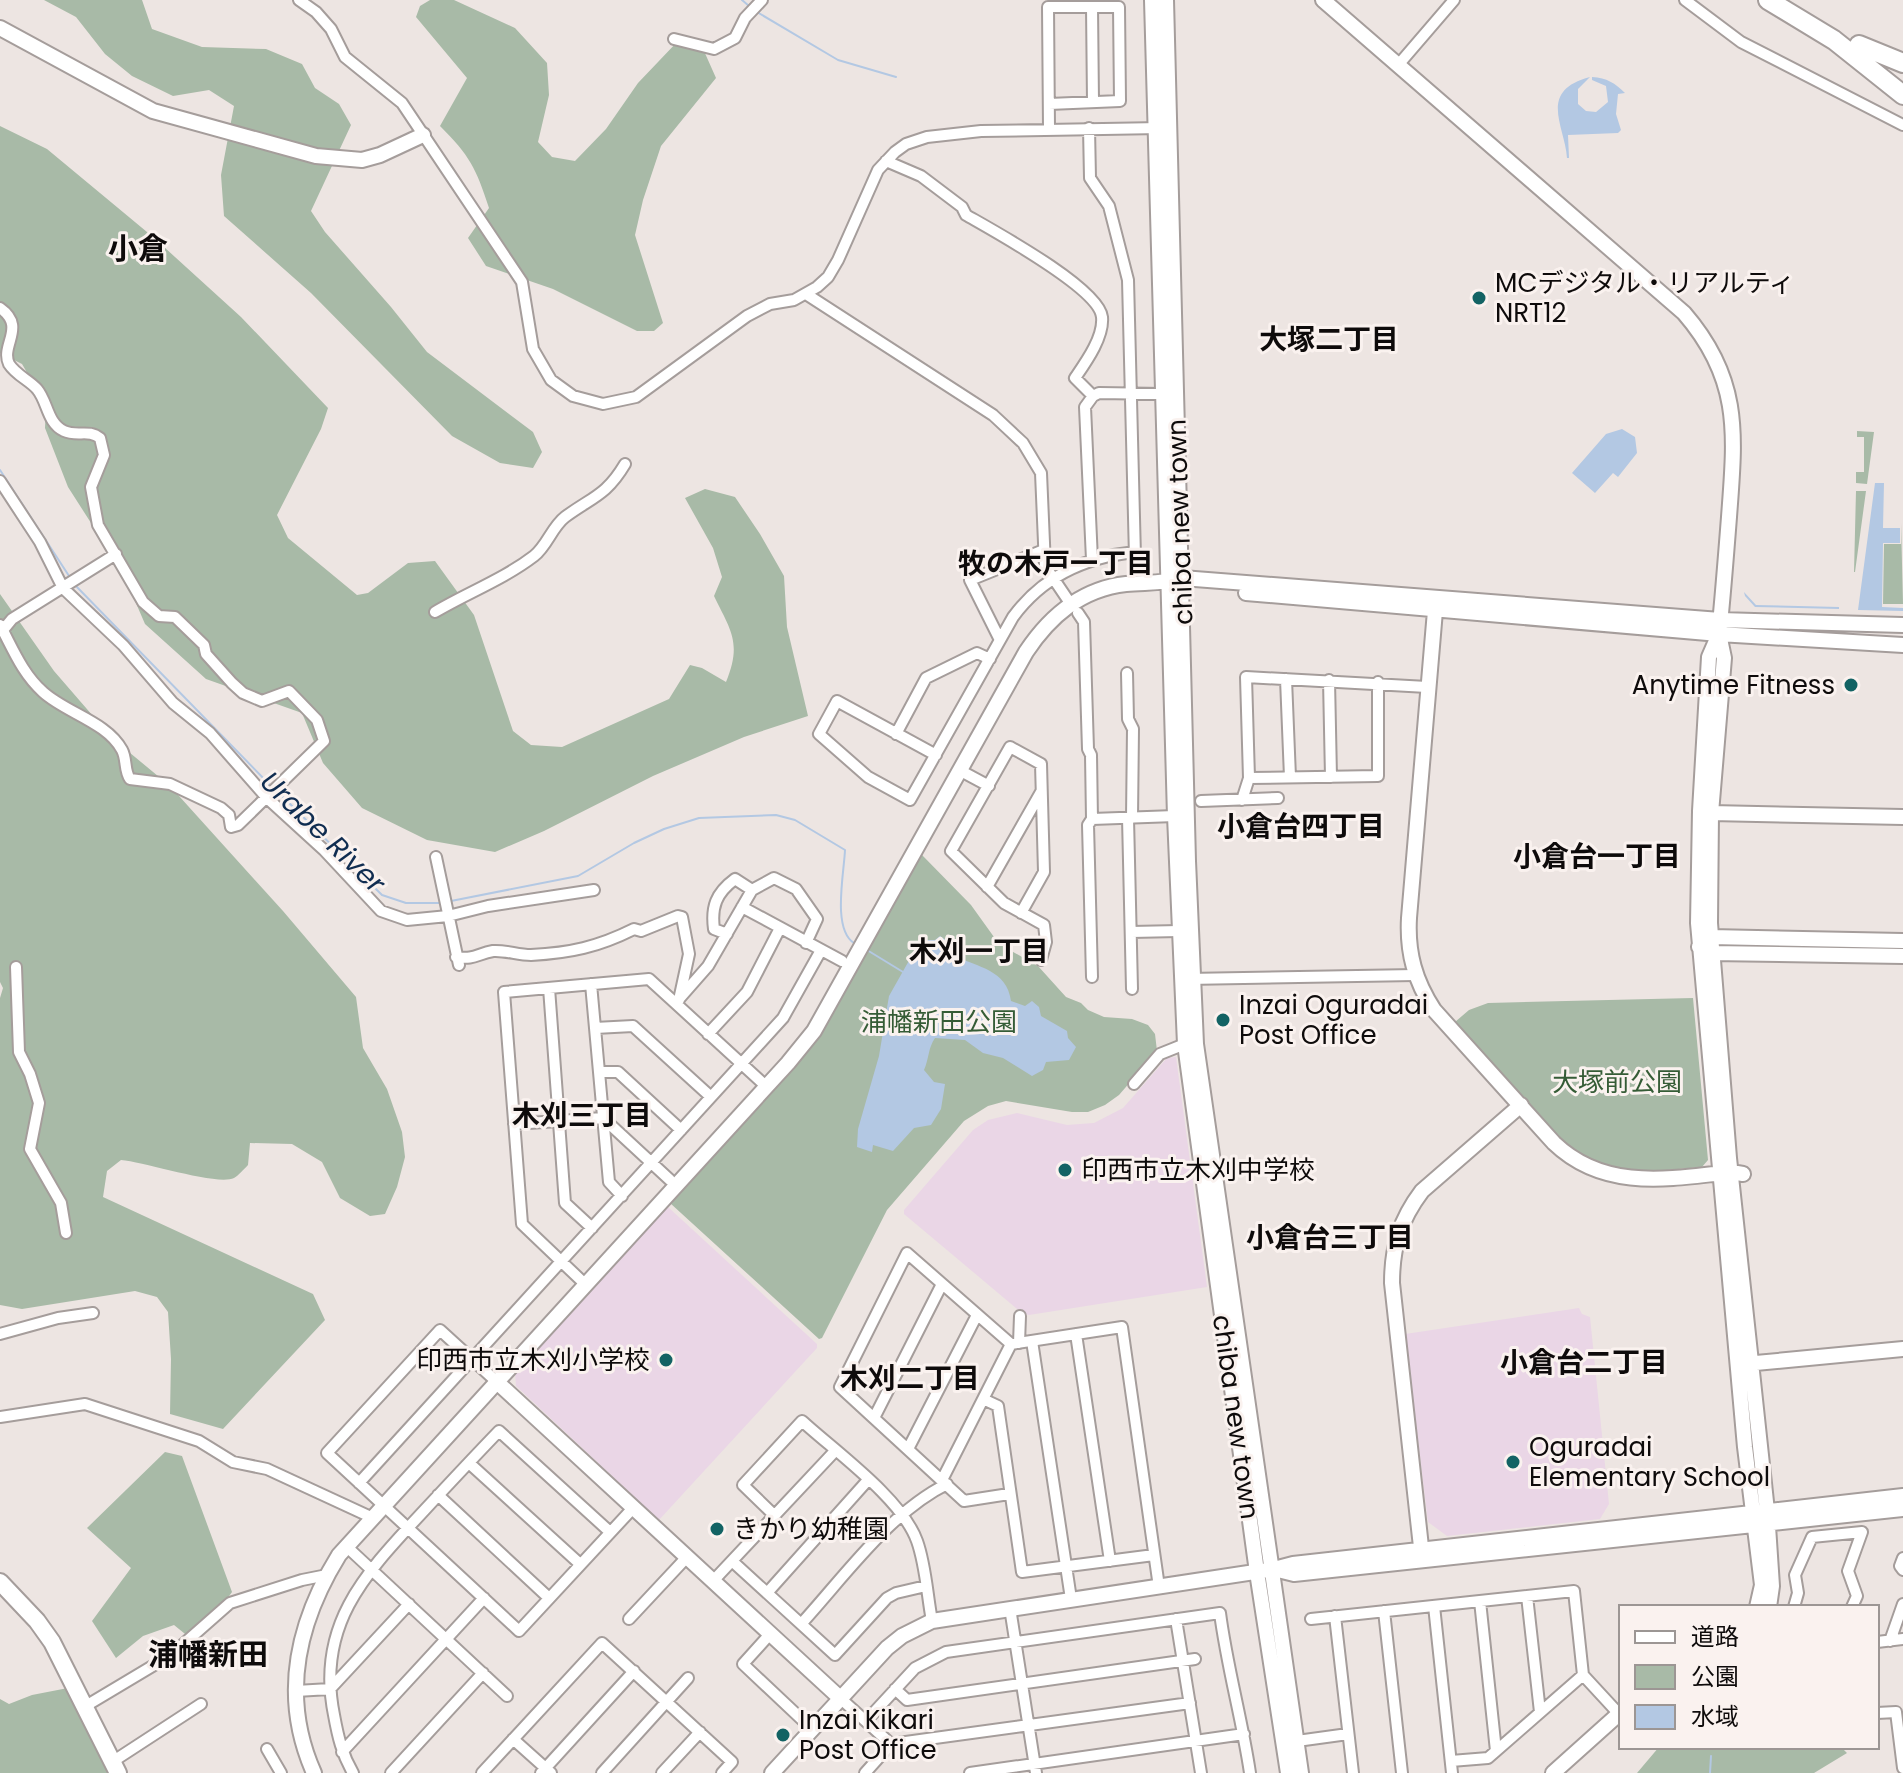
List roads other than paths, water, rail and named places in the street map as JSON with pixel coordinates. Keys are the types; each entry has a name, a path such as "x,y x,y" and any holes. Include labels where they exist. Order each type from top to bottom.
{"highway":[{"path":"1768,0 1834,40 1903,95"},
{"path":"1859,45 1903,65"}],"main road":[{"path":"1779,0 1859,45"},
{"path":"0,1582 37,1621 52,1642 115,1768"}],"street":[{"path":"299,0 316,12 331,29 345,57 402,103 522,282 533,349 551,380 573,396 603,404 636,397 747,316 770,304 794,300 828,277 878,170 906,144 927,137 981,131 1162,128"},
{"path":"674,39 714,49 735,38 745,18 762,0"},
{"name":"chiba new town","path":"1152,0 1162,128 1178,582 1185,1045 1192,1060 1226,1301 1257,1572 1288,1773"},
{"name":"chiba new town","path":"1166,0 1162,128 1163,394 1178,582 1175,816 1179,931 1186,979"},
{"path":"1323,0 1684,313 1709,348 1729,394 1734,427 1719,627 1724,658 1711,813 1707,946"},
{"path":"1399,64 1454,0"},
{"path":"1685,0 1741,42 1903,125"},
{"path":"1049,104 1120,101 1119,7 1048,7 1049,128"},
{"path":"1092,7 1093,102"},
{"path":"0,28 153,111 316,156 362,160 423,135"},
{"path":"936,755 837,701 819,734 868,777 910,800 1025,601 1054,578 1092,560 1135,556 1128,280 1109,206 1090,178 1089,128"},
{"path":"886,161 921,176 962,207 966,215 1034,253 1094,299 1102,311 1103,322 1090,355 1075,378 1093,396"},
{"path":"806,294 993,415 1023,443 1041,473 1045,566 1084,622 1092,819 1088,825 1092,977"},
{"path":"0,308 6,312 12,327 4,352 9,365 39,391 60,429 69,433 87,432 100,438 104,455 91,487 98,525 151,610 159,616 175,617 204,645 206,654 243,693 262,701 289,691 317,720 324,741 238,825 231,827 229,815 221,808 170,784 130,779 123,751 97,726 53,700 33,683 17,661 2,628 116,554"},
{"path":"1092,560 1085,407 1099,393 1163,394"},
{"path":"435,612 514,570 537,554 562,519 608,489 625,464"},
{"path":"0,481 40,542 63,588 123,645 173,703 210,733 267,798 324,850 381,911 407,920 448,916 488,906 594,890"},
{"path":"1000,640 970,580 1044,550"},
{"path":"314,1773 304,1746 296,1691 301,1639 308,1612 327,1575 346,1546 767,1087 814,1031 1038,634 1074,608 1112,587 1178,582 1903,645"},
{"path":"1436,604 1409,918 1409,949 1415,975 1434,1010 1563,1151 1604,1174 1647,1180 1734,1171"},
{"path":"1719,627 1903,625"},
{"path":"1719,627 1709,657 1697,868 1734,1171 1744,1365 1772,1586 1769,1605"},
{"path":"896,734 926,678 977,653 990,659"},
{"path":"1127,673 1128,719 1133,729 1130,818 1132,989"},
{"path":"1242,800 1249,778 1246,677 1427,687"},
{"path":"1286,679 1290,777"},
{"path":"1329,680 1331,777"},
{"path":"1249,778 1378,776 1378,682"},
{"path":"1021,913 1044,872 1041,764 1010,747 951,851 1004,903 1021,913 1044,925 1046,942 1041,960"},
{"path":"961,771 989,786"},
{"path":"987,887 1042,790"},
{"path":"1201,801 1278,798"},
{"path":"1711,813 1903,817"},
{"path":"1092,819 1175,816"},
{"path":"436,857 457,961 470,960 493,951 530,955 554,951 576,952 678,916 682,917 689,954 677,1002"},
{"path":"677,1002 708,966 752,890 774,878 796,889 817,919 806,943"},
{"path":"727,934 714,929 712,910 722,889 735,879 752,890"},
{"path":"742,907 820,952 842,961"},
{"path":"708,1034 747,992 780,928"},
{"path":"1131,932 1179,931"},
{"path":"1707,946 1903,941"},
{"path":"1707,946 1903,956"},
{"path":"359,1483 783,1018 820,952"},
{"path":"16,967 19,1052 39,1103 30,1149 61,1203 66,1233"},
{"path":"1186,979 1415,975"},
{"path":"586,1285 522,1224 504,992 649,979 767,1087"},
{"path":"591,984 609,1182 622,1196"},
{"path":"549,988 565,1203 592,1228"},
{"path":"595,1028 633,1026 711,1097"},
{"path":"1134,1084 1160,1054 1185,1045"},
{"path":"599,1072 618,1072 681,1130"},
{"path":"1422,1555 1392,1283 1395,1242 1411,1206 1422,1191 1521,1105"},
{"path":"514,1124 603,1118 670,1180"},
{"path":"1009,1494 964,1501 840,1387 907,1253 1015,1344 1122,1327 1159,1587"},
{"path":"874,1418 942,1284"},
{"name":"chiba new town","path":"1226,1301 1274,1569 1301,1773"},
{"path":"0,1334 58,1318 93,1313"},
{"path":"908,1449 977,1315"},
{"path":"801,1624 902,1513 944,1482 983,1399 1015,1344 1020,1316"},
{"path":"634,1507 519,1631 327,1453 440,1330 634,1507 891,1744"},
{"path":"1076,1334 1110,1561"},
{"path":"1032,1341 1071,1599"},
{"path":"1744,1365 1903,1349"},
{"path":"983,1399 998,1406 1022,1572 1154,1555"},
{"path":"0,1417 85,1404 199,1441 233,1462 267,1469 373,1518"},
{"path":"774,1515 743,1485 802,1421 902,1513 917,1541 932,1621"},
{"path":"353,1773 342,1752 330,1689 333,1644 342,1618 371,1568 499,1431 610,1532"},
{"path":"713,1581 835,1451"},
{"path":"469,1463 580,1564"},
{"path":"767,1593 868,1480"},
{"path":"438,1495 549,1598"},
{"path":"778,1766 895,1641 932,1621 1274,1569 1294,1574 1422,1555 1761,1517 1903,1496"},
{"path":"1761,1517 1903,1509"},
{"path":"1853,1605 1857,1596 1848,1571 1862,1532 1861,1513"},
{"path":"1757,1605 1762,1585 1761,1517"},
{"path":"1795,1605 1798,1593 1795,1575 1812,1537 1862,1532"},
{"path":"346,1546 507,1696"},
{"path":"629,1619 687,1557"},
{"path":"1903,1558 1900,1566 1903,1570"},
{"path":"732,1561 835,1655 887,1598 926,1586"},
{"path":"84,1707 171,1655 230,1603 327,1575"},
{"path":"1311,1619 1574,1591 1583,1675 1619,1712"},
{"path":"1527,1596 1540,1712"},
{"path":"342,1752 484,1598"},
{"path":"1480,1601 1496,1751"},
{"path":"296,1691 330,1689 409,1604"},
{"path":"1890,1641 1903,1604"},
{"path":"1434,1606 1452,1767 1488,1758 1583,1675"},
{"path":"1010,1608 1035,1768"},
{"path":"1384,1611 1402,1773"},
{"path":"866,1721 915,1668 936,1655 1220,1613 1250,1773"},
{"path":"1335,1616 1353,1773"},
{"path":"1176,1619 1201,1773"},
{"path":"771,1633 743,1664 812,1729"},
{"path":"1879,1642 1903,1639"},
{"path":"482,1773 602,1643 732,1762 722,1773"},
{"path":"895,1689 907,1700 1195,1659"},
{"path":"513,1739 546,1771 634,1671"},
{"path":"391,1773 483,1673"},
{"path":"602,1773 688,1678"},
{"path":"865,1773 891,1744 1190,1703"},
{"path":"115,1768 201,1704"},
{"path":"1879,1713 1900,1711 1903,1768"},
{"path":"1553,1773 1619,1714"},
{"path":"662,1773 700,1732"},
{"path":"970,1773 1035,1768 1244,1734"},
{"path":"1297,1741 1348,1734"},
{"path":"267,1749 281,1773"}],"water":[{"path":"1590,77 1578,89 1578,104 1586,111 1596,112 1608,102 1606,86 1592,80 1592,77 1614,84 1625,93 1618,94 1616,114 1621,130 1618,133 1568,135 1567,158 1559,122 1559,100 1574,83"},
{"path":"1622,429 1635,437 1637,453 1618,477 1613,473 1595,493 1572,473 1606,434"},
{"path":"1875,483 1884,483 1883,528 1900,528 1900,543 1883,543 1882,607 1903,608 1903,611 1858,610"},
{"path":"1744,592 1756,605 1839,609 1755,607"},
{"path":"940,936 950,943 954,956 998,976 1004,982 1011,1001 1025,1006 1032,1001 1039,1007 1041,1016 1067,1031 1068,1038 1076,1047 1069,1060 1046,1062 1043,1070 1032,1076 1003,1058 983,1053 965,1040 935,1038 924,1070 934,1082 945,1084 941,1109 931,1125 914,1128 893,1151 873,1145 872,1152 857,1147 858,1129 879,1056 889,996 915,950 927,940"}],"waterway":[{"path":"742,0 749,6"},
{"path":"757,12 838,60 896,77"},
{"name":"Urabe River","path":"0,470 71,579"},
{"name":"Urabe River","path":"74,584 271,786"},
{"name":"Urabe River","path":"279,793 382,895 406,903 441,903"},
{"name":"Urabe River","path":"451,901 578,876 634,843 699,818 776,815 795,820 845,850 841,914 847,936 854,943"},
{"name":"Urabe River","path":"867,950 903,972"},
{"path":"1710,1773 1711,1756"}],"place":[{"name":"MCデジタル・リアルティ NRT12","path":"1479,298"},
{"name":"Anytime Fitness","path":"1851,685"},
{"name":"Inzai Oguradai Post Office","path":"1223,1020"},
{"name":"印西市立木刈中学校","path":"1065,1170"},
{"name":"印西市立木刈小学校","path":"666,1360"},
{"name":"Oguradai Elementary School","path":"1513,1462"},
{"name":"きかり幼稚園","path":"717,1529"},
{"name":"Inzai Kikari Post Office","path":"783,1735"}],"district":[{"name":"小倉","path":"138,249"},
{"name":"大塚二丁目","path":"1329,339"},
{"name":"牧の木戸一丁目","path":"1056,563"},
{"name":"小倉台四丁目","path":"1301,826"},
{"name":"小倉台一丁目","path":"1597,856"},
{"name":"木刈一丁目","path":"979,951"},
{"name":"木刈三丁目","path":"582,1115"},
{"name":"小倉台三丁目","path":"1330,1237"},
{"name":"小倉台二丁目","path":"1584,1362"},
{"name":"木刈二丁目","path":"910,1378"},
{"name":"浦幡新田","path":"208,1655"}],"park label":[{"name":"浦幡新田公園","path":"939,1022"},
{"name":"大塚前公園","path":"1617,1082"}]}
